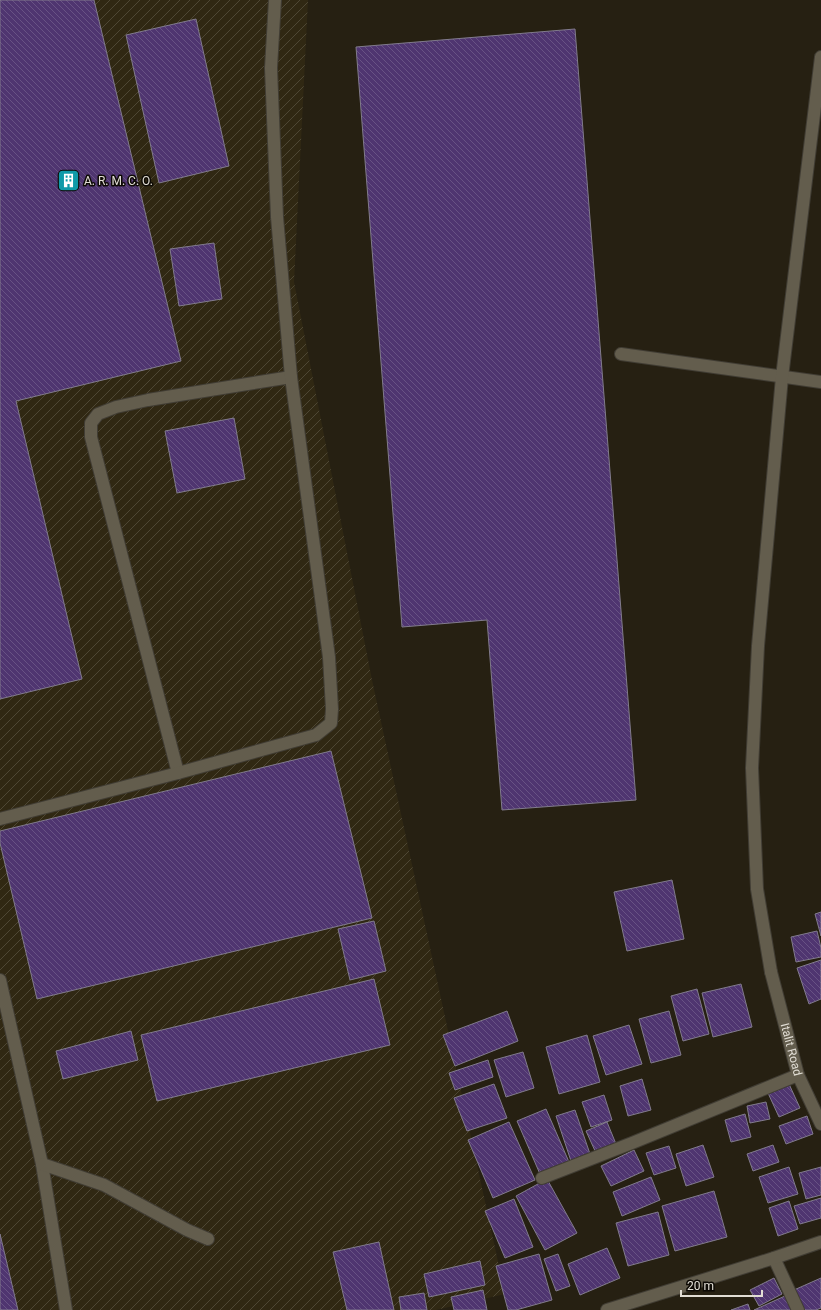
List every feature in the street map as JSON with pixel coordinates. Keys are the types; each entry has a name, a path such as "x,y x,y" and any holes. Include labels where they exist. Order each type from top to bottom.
{"street":[{"path":"0,818 178,773 316,735 331,723 332,709 330,657 290,377 277,210 271,68 275,0"},
{"name":"Italit Road","path":"821,57 782,377 758,646 752,768 757,889 771,972 798,1075 821,1124"},
{"path":"621,354 821,382"},
{"path":"178,773 91,437 92,423 98,414 116,407 148,400 290,377"},
{"path":"0,980 42,1164 66,1310"},
{"path":"542,1178 798,1075"},
{"path":"42,1164 104,1185 187,1230 208,1239"},
{"path":"607,1310 821,1242"},
{"path":"774,1258 798,1310"}],"shaded area":[{"path":"0,0 308,0 294,282 372,680 505,1294 436,1310 0,1310"}],"building":[{"name":"A. R. M. C. O.","path":"0,0 94,0 181,361 16,401 82,679 0,699"},
{"path":"196,19 229,166 159,183 126,35"},
{"path":"575,29 636,800 502,810 487,620 402,627 356,47"},
{"path":"214,243 222,299 179,306 170,249"},
{"path":"234,418 245,479 177,493 165,431"},
{"path":"331,751 372,918 37,999 0,843 0,831"},
{"path":"672,880 684,939 627,951 614,892"},
{"path":"821,912 821,936 815,914"},
{"path":"374,921 386,971 350,980 338,929"},
{"path":"817,931 821,948 821,957 796,962 791,937"},
{"path":"821,960 821,999 809,1004 797,968"},
{"path":"374,979 390,1045 157,1101 141,1035"},
{"path":"741,984 752,1027 713,1037 702,993"},
{"path":"697,989 709,1034 683,1041 671,996"},
{"path":"507,1011 518,1041 455,1066 443,1035"},
{"path":"669,1011 681,1055 651,1063 639,1019"},
{"path":"629,1025 642,1064 606,1075 593,1036"},
{"path":"131,1031 138,1060 63,1079 56,1051"},
{"path":"587,1035 600,1082 559,1094 546,1047"},
{"path":"523,1052 534,1088 506,1097 494,1060"},
{"path":"488,1060 493,1077 455,1090 449,1073"},
{"path":"642,1079 651,1110 628,1116 620,1086"},
{"path":"494,1084 507,1118 467,1131 454,1098"},
{"path":"789,1084 800,1108 779,1117 768,1093"},
{"path":"604,1095 612,1120 591,1127 582,1102"},
{"path":"766,1102 770,1119 750,1123 747,1106"},
{"path":"546,1109 569,1162 540,1174 517,1121"},
{"path":"575,1110 590,1154 571,1161 556,1116"},
{"path":"745,1114 751,1137 731,1142 725,1120"},
{"path":"807,1116 813,1134 786,1144 779,1126"},
{"path":"509,1122 535,1180 493,1198 468,1140"},
{"path":"607,1122 616,1144 596,1153 586,1131"},
{"path":"703,1145 714,1177 686,1186 676,1154"},
{"path":"773,1145 779,1162 753,1171 747,1154"},
{"path":"669,1146 676,1168 654,1175 646,1153"},
{"path":"634,1150 644,1171 611,1186 601,1166"},
{"path":"789,1167 798,1194 768,1203 759,1177"},
{"path":"821,1167 821,1195 806,1199 799,1173"},
{"path":"651,1177 660,1200 622,1216 613,1192"},
{"path":"547,1179 577,1233 545,1250 516,1196"},
{"path":"714,1191 727,1237 675,1251 662,1206"},
{"path":"821,1198 821,1218 800,1224 794,1206"},
{"path":"514,1199 533,1247 505,1258 485,1211"},
{"path":"789,1201 798,1229 778,1236 769,1208"},
{"path":"658,1212 669,1255 628,1266 616,1223"},
{"path":"0,1234 18,1310 0,1310"},
{"path":"379,1242 394,1310 347,1310 333,1252"},
{"path":"607,1248 620,1278 580,1295 568,1264"},
{"path":"539,1254 552,1300 516,1310 508,1310 496,1266"},
{"path":"558,1254 570,1286 556,1291 544,1259"},
{"path":"480,1261 485,1285 429,1297 424,1274"},
{"path":"774,1278 782,1294 759,1306 750,1290"},
{"path":"821,1278 821,1308 816,1310 804,1310 794,1290"},
{"path":"483,1290 487,1310 454,1310 451,1297"},
{"path":"424,1293 427,1310 401,1310 399,1297"},
{"path":"785,1296 792,1310 754,1310"},
{"path":"748,1304 750,1310 731,1310"}],"place":[{"name":"A. R. M. C. O.","path":"69,181"}]}
